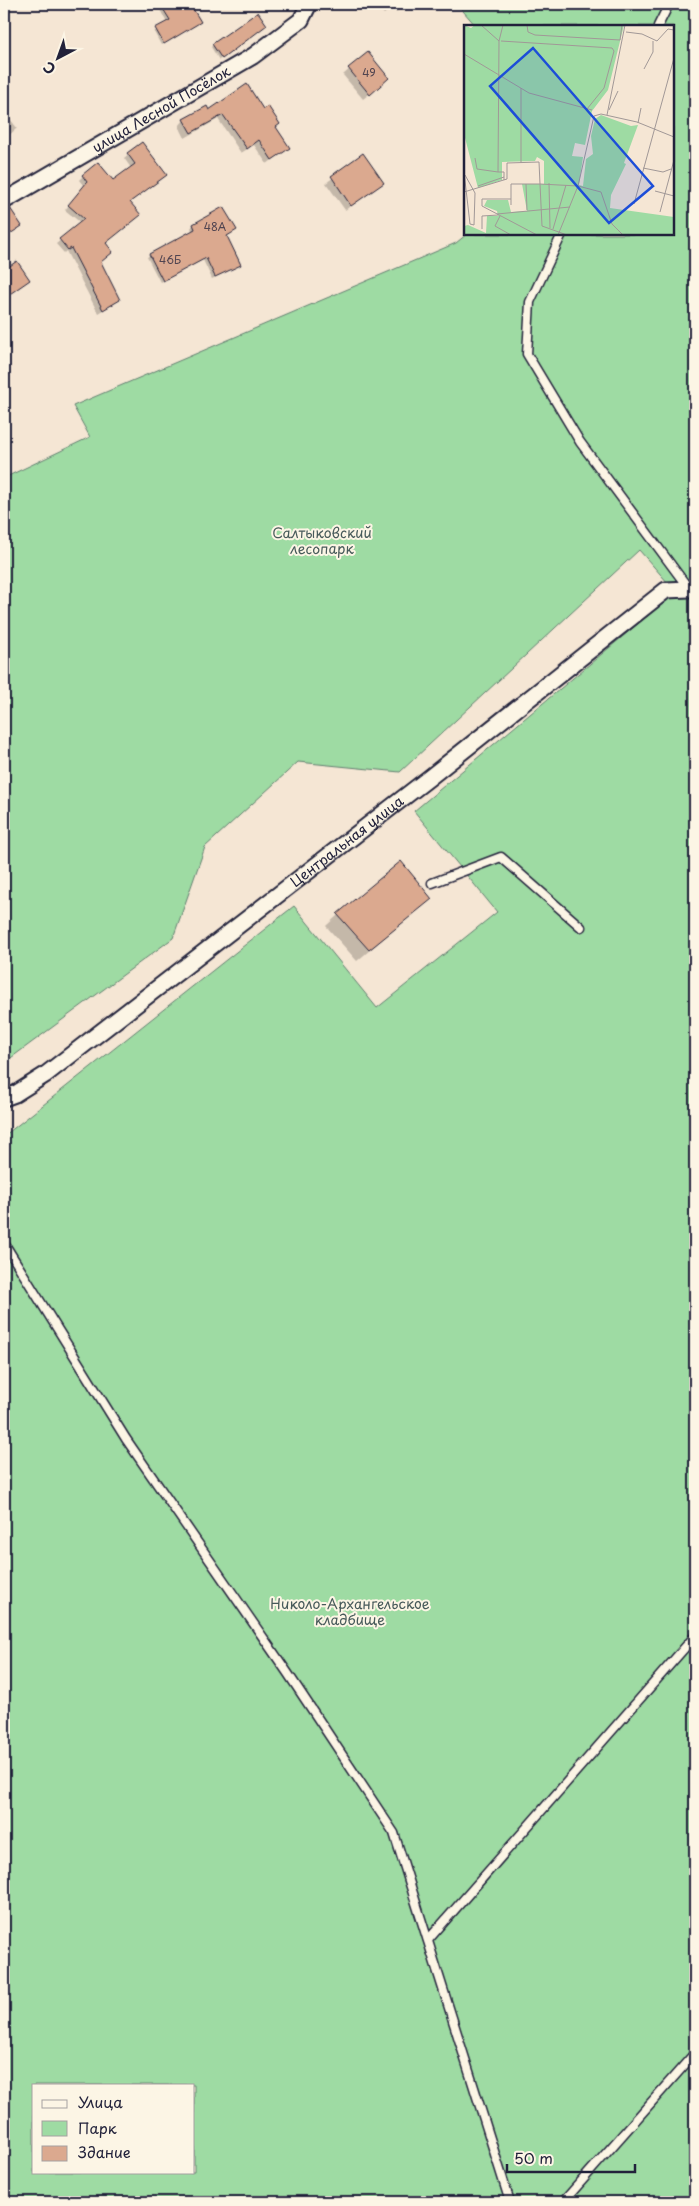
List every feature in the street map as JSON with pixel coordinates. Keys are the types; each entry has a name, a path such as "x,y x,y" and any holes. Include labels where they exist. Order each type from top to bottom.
{"street":[{"name":"улица Лесной Посёлок","path":"4,201 253,56 301,20 309,4"},
{"name":"Центральная улица","path":"4,1098 15,1094 45,1074 428,778 666,590 693,590"}],"lane":[{"path":"658,25 669,4"},
{"path":"562,235 530,302 527,354 580,442 693,590"},
{"path":"432,883 501,858 581,927"},
{"path":"4,1243 126,1439 287,1672 394,1833 510,2202"},
{"path":"428,1940 695,1636"},
{"path":"563,2202 695,2053"}],"green space":[{"name":"Николо-Архангельское кладбище","path":"457,4 695,4 695,2202 4,2202 4,1136 294,906 377,1008 497,912 414,811 676,592 639,550 400,772 298,762 205,847 173,938 4,1063 4,478 90,437 73,406 456,243 466,235 674,235 674,25 475,25"}],"building":[{"path":"160,4 190,4 201,22 164,44 155,28 170,20"},
{"path":"258,12 267,25 222,59 212,44"},
{"path":"368,52 389,78 370,95 348,68"},
{"path":"247,84 263,109 268,106 280,124 276,127 290,148 272,160 259,140 247,149 223,115 191,133 183,119 207,106 209,110"},
{"path":"142,142 167,175 130,202 141,215 106,243 113,252 101,262 120,300 103,310 71,248 68,250 59,239 84,219 68,205 87,182 82,175 98,162 113,180 135,164 127,153"},
{"path":"363,153 384,183 351,206 331,176"},
{"path":"223,207 237,230 227,236 241,265 215,277 206,258 163,281 149,254 195,229 193,224"},
{"path":"10,208 22,226 4,238 4,210"},
{"path":"17,261 30,280 4,298 4,270"},
{"path":"401,861 432,899 369,950 337,914"}],"park label":[{"name":"Салтыковский лесопарк","path":"322,542"}]}
